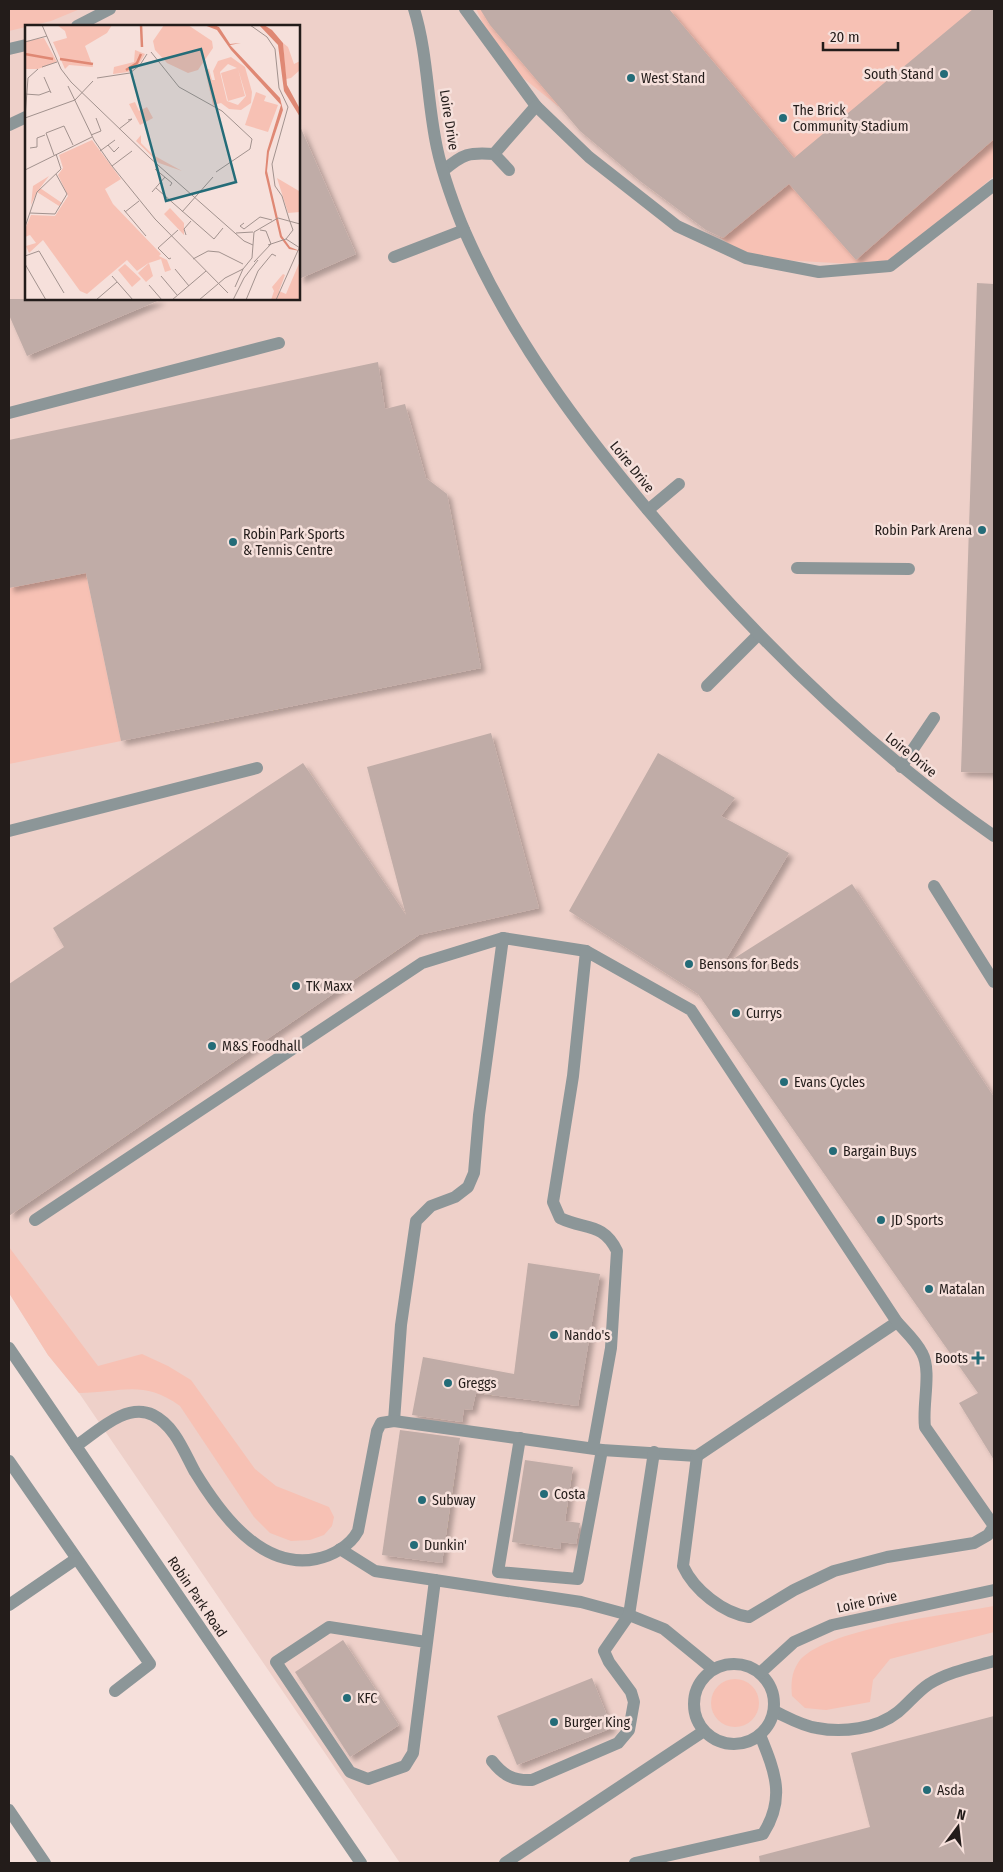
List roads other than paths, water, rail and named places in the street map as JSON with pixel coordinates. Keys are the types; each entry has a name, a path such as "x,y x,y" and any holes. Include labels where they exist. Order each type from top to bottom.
{"street":[{"path":"80,25 110,9"},
{"name":"Loire Drive","path":"414,9 424,54 437,149 464,230 496,295 533,357 575,420 705,578 758,635 855,728 901,767 994,836"},
{"path":"465,9 536,106 589,157 677,226 746,258 819,272 890,266 994,185"},
{"path":"9,49 25,45"},
{"path":"494,154 536,106"},
{"path":"9,125 25,117"},
{"path":"444,170 460,157 474,152 494,154 509,170"},
{"path":"394,257 464,230"},
{"path":"9,413 279,342"},
{"path":"648,510 679,484"},
{"path":"798,568 909,569"},
{"path":"707,686 758,635"},
{"path":"901,767 934,718"},
{"path":"9,832 257,768"},
{"path":"934,886 994,982"},
{"path":"394,1421 401,1325 416,1221 431,1206 454,1197 468,1187 474,1173 479,1115 503,938"},
{"path":"35,1220 422,963 503,938 586,951 692,1010 897,1322 922,1353 926,1368 923,1414 925,1427 994,1526 988,1534 974,1543 863,1562 814,1579 749,1617 736,1615 718,1604 688,1578 683,1566 697,1456"},
{"path":"520,1438 498,1572 578,1579 611,1348 617,1252 611,1238 601,1230 570,1223 560,1218 553,1202 573,1076 586,951"},
{"path":"76,1446 123,1415 137,1412 152,1415 166,1424 177,1439 196,1473 232,1523 256,1546 279,1558 304,1562 323,1558 352,1542 358,1531 377,1430 381,1423 394,1421 597,1449 697,1456 897,1322"},
{"name":"Robin Park Road","path":"9,1348 361,1863"},
{"path":"492,1761 500,1772 510,1778 518,1781 532,1780 618,1743 629,1730 634,1702 631,1692 609,1662 604,1650 629,1615 654,1452"},
{"path":"9,1461 150,1664 115,1691"},
{"path":"340,1549 375,1571 582,1602 629,1615 664,1629 713,1669"},
{"path":"9,1605 76,1559"},
{"path":"426,1642 330,1627 276,1662 350,1772 368,1779 404,1766 413,1753 434,1580"},
{"name":"Loire Drive","path":"760,1673 794,1642 832,1625 994,1590"},
{"path":"774,1711 815,1728 839,1730 865,1726 893,1716 931,1683 994,1661"},
{"path":"738,1664 750,1667 760,1673 770,1684 774,1697 774,1711 769,1724 760,1735 750,1741 737,1744 714,1738 704,1731 694,1710 694,1698 704,1677 713,1669 725,1665 738,1664"},
{"path":"505,1863 704,1731"},
{"path":"635,1863 763,1834 772,1820 777,1797 774,1770 760,1735"},
{"path":"9,1810 45,1863"}],"place":[{"name":"South Stand","path":"944,74"},
{"name":"West Stand","path":"631,78"},
{"name":"The Brick Community Stadium","path":"783,118"},
{"name":"Robin Park Arena","path":"982,530"},
{"name":"Robin Park Sports & Tennis Centre","path":"233,542"},
{"name":"Bensons for Beds","path":"689,964"},
{"name":"TK Maxx","path":"296,986"},
{"name":"Currys","path":"736,1013"},
{"name":"M&S Foodhall","path":"212,1046"},
{"name":"Evans Cycles","path":"784,1082"},
{"name":"Bargain Buys","path":"833,1151"},
{"name":"JD Sports","path":"881,1220"},
{"name":"Matalan","path":"929,1289"},
{"name":"Nando's","path":"554,1335"},
{"name":"Boots","path":"978,1358"},
{"name":"Greggs","path":"448,1383"},
{"name":"Costa","path":"544,1494"},
{"name":"Subway","path":"422,1500"},
{"name":"Dunkin'","path":"414,1545"},
{"name":"KFC","path":"347,1698"},
{"name":"Burger King","path":"554,1722"},
{"name":"Asda","path":"927,1790"}]}
